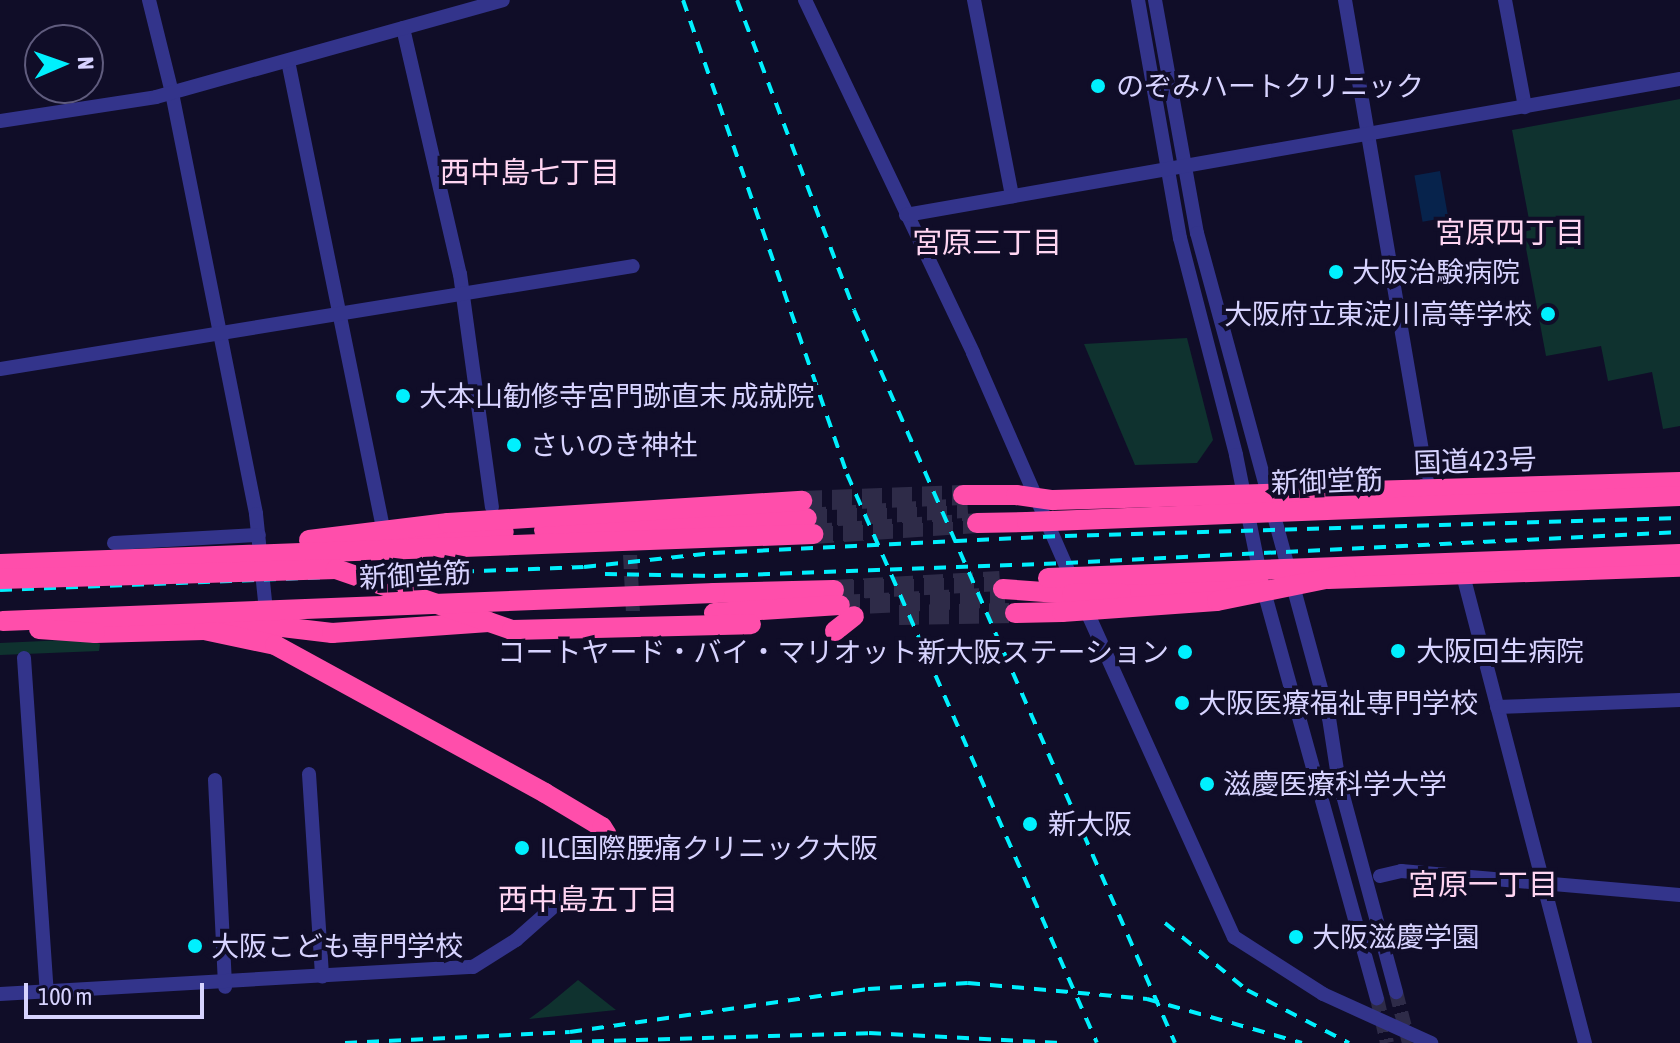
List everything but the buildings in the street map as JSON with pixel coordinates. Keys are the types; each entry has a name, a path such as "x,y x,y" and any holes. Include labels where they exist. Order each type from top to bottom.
{"highway":[{"name":"国道423号","path":"969,509 1053,500 1266,497 1680,482"},
{"name":"新御堂筋","path":"969,509 1680,496"},
{"path":"0,564 260,542 807,517"},
{"path":"186,555 448,523 807,517"},
{"name":"新御堂筋","path":"0,564 807,517"},
{"path":"1006,597 1404,563 1680,554"},
{"path":"1006,597 1217,601 1404,563"},
{"path":"1006,597 1680,567"},
{"path":"0,579 316,568 360,574 461,616 512,630 751,624"},
{"path":"734,611 805,591"},
{"name":"新御堂筋","path":"1,621 805,591 843,604"},
{"path":"1,621 221,619 332,633 843,604 835,631"},
{"path":"1,621 72,633 190,630 246,636 308,660 589,818 607,835"}],"street":[{"path":"149,0 172,93 220,331 260,542 268,625"},
{"path":"0,121 172,93 503,0"},
{"path":"805,0 973,353 1230,932 1300,981 1431,1043"},
{"path":"974,0 1012,196"},
{"path":"1138,0 1168,172 1262,584 1377,998"},
{"path":"1155,0 1185,169 1266,497 1396,992"},
{"path":"1345,0 1365,136 1429,491"},
{"path":"1505,0 1525,107"},
{"path":"403,28 462,292 492,507"},
{"path":"288,61 342,312 382,523"},
{"path":"906,215 1168,172 1680,79"},
{"path":"0,369 633,266"},
{"path":"114,543 260,542"},
{"path":"1463,575 1585,1043"},
{"path":"24,658 47,992"},
{"path":"1497,707 1680,700"},
{"path":"309,774 322,977"},
{"path":"215,780 225,984"},
{"path":"1380,876 1401,871 1680,895"},
{"path":"0,994 225,984 476,967 561,900"}],"green space":[{"path":"1680,99 1680,426 1663,429 1652,372 1608,381 1601,346 1546,356 1523,232 1531,230 1512,130"},
{"path":"1187,338 1213,440 1197,463 1135,465 1084,344"},
{"path":"88,639 100,644 99,651 0,655 0,643"},
{"path":"578,980 616,1010 529,1019 548,1005"}],"water":[{"path":"1440,171 1448,217 1423,222 1414,176"}],"tunnel":[{"path":"802,501 963,495"},
{"path":"807,518 968,508"},
{"path":"813,534 977,523"},
{"path":"629,534 634,633"},
{"path":"834,590 1000,581"},
{"path":"840,605 1005,597"},
{"path":"899,615 1015,613"},
{"path":"1396,992 1409,1043"},
{"path":"1377,998 1387,1043"}],"railway":[{"path":"683,0 847,474 1097,1043"},
{"path":"737,0 854,310 1175,1043"},
{"path":"0,590 584,567 713,553 1065,536 1680,518"},
{"path":"605,574 714,576 1066,563 1680,532"},
{"path":"1165,923 1247,990 1349,1043"},
{"path":"345,1043 570,1032 868,989 968,983 1147,999 1302,1043"},
{"path":"570,1042 869,1033 1061,1043"}],"place":[{"name":"のぞみハートクリニック","path":"1098,86"},
{"name":"大阪治験病院","path":"1336,272"},
{"name":"大阪府立東淀川高等学校","path":"1548,314"},
{"name":"大本山勧修寺宮門跡直末 成就院","path":"403,396"},
{"name":"さいのき神社","path":"514,445"},
{"name":"大阪回生病院","path":"1398,651"},
{"name":"コートヤード・バイ・マリオット新大阪ステーション","path":"1185,652"},
{"name":"大阪医療福祉専門学校","path":"1182,703"},
{"name":"滋慶医療科学大学","path":"1207,784"},
{"name":"新大阪","path":"1030,824"},
{"name":"ILC国際腰痛クリニック大阪","path":"522,848"},
{"name":"大阪滋慶学園","path":"1296,937"},
{"name":"大阪こども専門学校","path":"195,946"}],"district":[{"name":"西中島七丁目","path":"530,172"},
{"name":"宮原四丁目","path":"1510,232"},
{"name":"宮原三丁目","path":"987,242"},
{"name":"宮原一丁目","path":"1483,884"},
{"name":"西中島五丁目","path":"588,899"}]}
